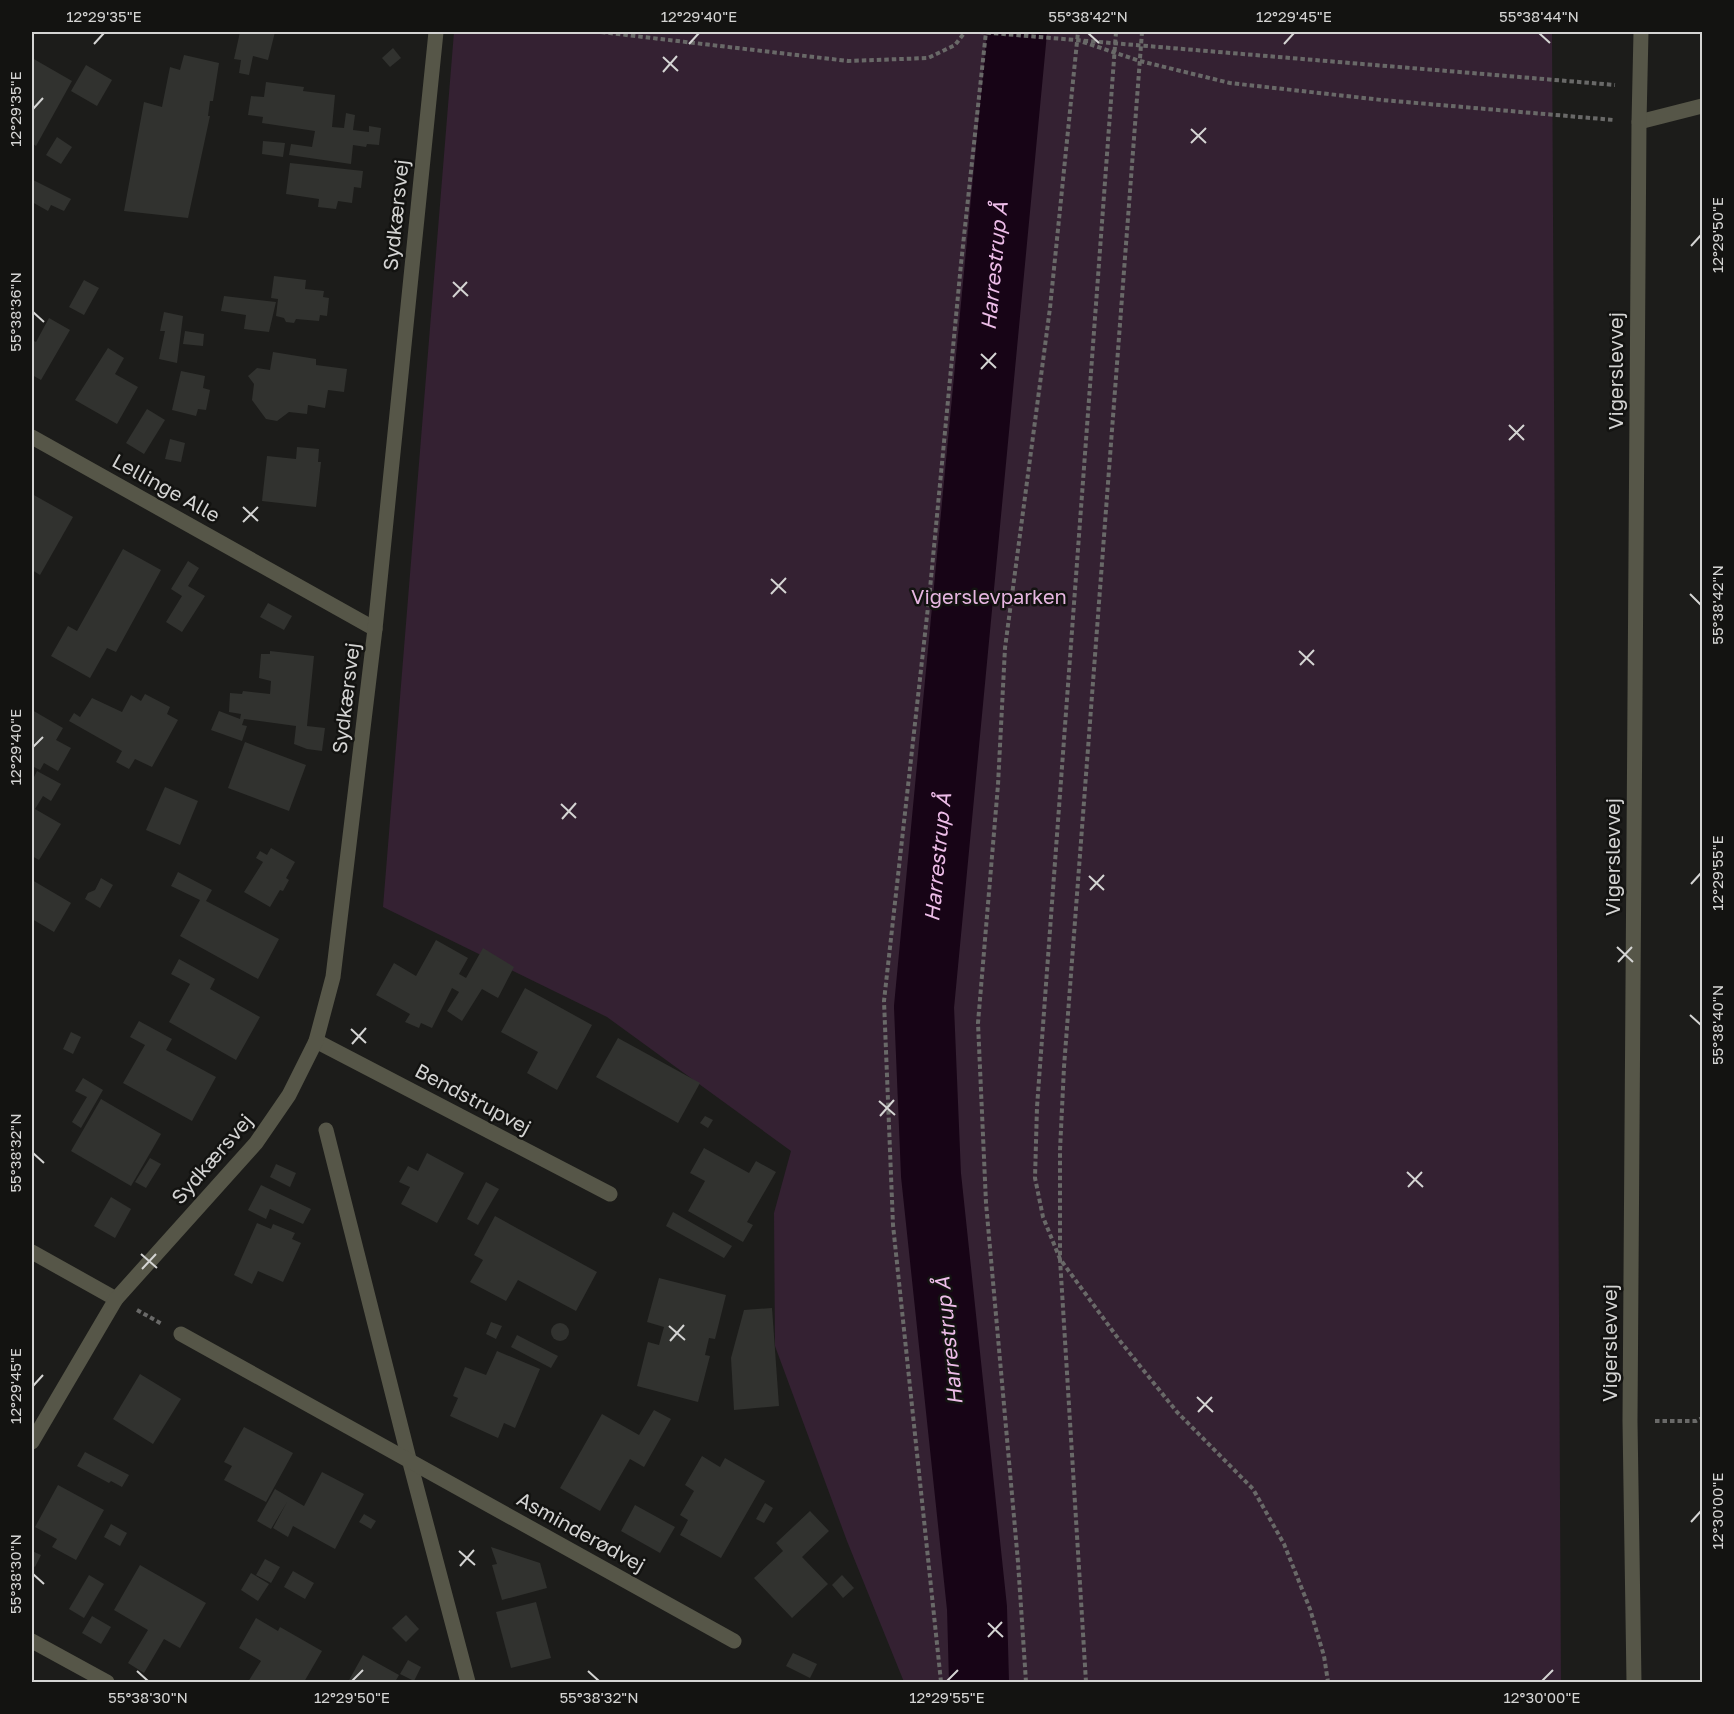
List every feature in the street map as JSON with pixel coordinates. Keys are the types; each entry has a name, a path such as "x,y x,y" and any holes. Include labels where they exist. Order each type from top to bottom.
{"street":[{"name":"Sydkærsvej","path":"32,1442 116,1299 256,1143 289,1095 316,1041 333,977 375,629 436,32"},
{"name":"Vigerslevvej","path":"1634,1683 1630,1421 1641,32"},
{"path":"1639,122 1702,106"},
{"name":"Lellinge Alle","path":"32,437 375,629"},
{"name":"Bendstrupvej","path":"316,1041 610,1194"},
{"path":"326,1130 468,1683"},
{"path":"32,1252 116,1299"},
{"name":"Asminderødvej","path":"181,1334 734,1641"},
{"path":"32,1641 107,1683"}],"path":[{"path":"601,32 848,62 928,58 955,45 965,32"},
{"path":"979,32 1639,87"},
{"path":"941,1683 893,1225 884,1001 930,589 986,32"},
{"path":"1026,1683 1018,1562 986,1203 978,1023 998,785 1005,648 1050,308 1078,32"},
{"path":"1116,32 1037,1107 1035,1178 1043,1217 1060,1259 1120,1341 1177,1412 1253,1489 1284,1544 1310,1610 1324,1656 1328,1683"},
{"path":"1086,1683 1060,1259 1060,1150 1064,1066 1142,32"},
{"path":"1078,40 1140,61 1230,83 1382,100 1639,122"},
{"path":"116,1299 181,1334"},
{"path":"1630,1421 1695,1421 1702,1418"}],"green space":[{"name":"Vigerslevparken","path":"454,32 1552,32 1561,1682 904,1682 847,1541 775,1346 774,1213 791,1151 607,1017 383,907"}],"building":[{"path":"240,32 275,32 268,60 253,56 249,75 239,73 241,60 234,59"},
{"path":"393,48 401,58 390,67 382,58"},
{"path":"184,55 219,63 188,218 124,211 144,102 162,107 170,67 180,70"},
{"path":"32,58 72,81 36,146 32,143"},
{"path":"86,65 112,80 97,106 71,91"},
{"path":"266,82 304,87 303,91 335,95 332,127 344,128 346,113 355,115 353,130 369,132 369,126 381,128 379,145 367,144 366,147 353,145 351,164 289,155 291,144 312,147 315,131 262,123 263,117 248,115 251,96 264,97"},
{"path":"57,137 72,147 61,164 46,155"},
{"path":"263,141 285,143 283,157 262,154"},
{"path":"290,163 363,171 361,188 354,187 352,203 338,201 336,209 318,207 319,199 286,194"},
{"path":"33,180 71,199 64,211 51,205 48,211 32,202"},
{"path":"274,276 306,280 305,289 324,291 323,297 329,298 327,316 320,315 319,321 296,319 294,323 286,322 284,318 276,316 278,299 271,298"},
{"path":"84,280 99,288 84,315 69,307"},
{"path":"224,296 276,302 269,332 244,329 246,315 221,311"},
{"path":"164,312 183,316 177,363 159,359 165,331 160,331"},
{"path":"49,318 70,330 41,380 32,375 32,340 36,342"},
{"path":"185,331 204,334 203,346 183,344"},
{"path":"108,348 124,358 115,374 138,387 117,424 75,400"},
{"path":"273,352 316,359 316,365 347,369 344,392 328,390 325,408 308,405 307,414 289,412 277,421 266,419 252,400 254,384 248,376 257,368 270,370"},
{"path":"181,371 205,376 203,388 210,390 206,410 198,409 196,416 172,410"},
{"path":"147,409 165,420 144,454 126,443"},
{"path":"170,439 185,443 181,462 165,459"},
{"path":"297,447 319,449 318,462 321,462 316,507 262,501 267,456 296,459"},
{"path":"32,494 73,517 40,575 32,570"},
{"path":"123,549 161,570 116,652 107,648 90,678 51,656 68,626 77,631"},
{"path":"188,561 199,568 188,586 205,596 182,632 166,622 182,596 171,589"},
{"path":"268,603 292,616 284,630 260,617"},
{"path":"270,651 314,656 307,726 325,728 322,751 294,744 296,726 244,719 242,725 247,726 242,741 211,730 219,711 240,719 241,714 229,712 230,693 242,694 243,691 270,694 271,681 259,678 261,654 270,654"},
{"path":"145,694 170,707 167,714 178,720 152,767 135,759 129,769 116,762 122,751 69,721 74,713 80,717 92,698 122,712 131,695 141,701"},
{"path":"32,710 63,728 56,740 71,748 58,771 44,763 40,770 32,766"},
{"path":"245,742 306,765 289,811 228,788"},
{"path":"37,771 61,784 51,801 43,796 35,809 61,824 39,860 32,856 32,781"},
{"path":"165,787 198,801 180,845 146,830"},
{"path":"271,848 295,862 286,878 289,880 283,891 280,890 270,907 244,892 263,862 256,858 260,851 267,855"},
{"path":"178,872 212,890 206,901 279,939 258,979 180,936 200,900 171,886"},
{"path":"101,878 113,885 100,908 85,899 88,893 95,890"},
{"path":"32,880 71,903 54,932 32,919"},
{"path":"436,940 468,958 459,974 466,978 483,948 514,967 498,998 482,989 462,1021 447,1011 459,992 452,988 432,1028 421,1023 419,1028 405,1022 410,1014 376,995 394,963 416,976"},
{"path":"179,959 215,979 210,989 260,1017 236,1060 169,1022 190,984 171,974"},
{"path":"525,988 592,1025 557,1090 527,1073 538,1052 501,1032"},
{"path":"139,1021 172,1039 166,1050 216,1077 192,1121 123,1083 145,1045 130,1037"},
{"path":"71,1032 81,1037 73,1054 63,1049"},
{"path":"618,1038 700,1083 678,1123 596,1077"},
{"path":"83,1078 103,1090 81,1128 72,1122 87,1097 75,1091"},
{"path":"101,1099 161,1134 131,1186 71,1151"},
{"path":"705,1116 713,1120 708,1128 700,1123"},
{"path":"704,1148 749,1173 756,1161 776,1172 747,1222 753,1225 743,1242 688,1211 705,1181 690,1173"},
{"path":"427,1153 464,1173 437,1223 401,1204 410,1187 399,1182 408,1166 418,1171"},
{"path":"150,1158 161,1164 146,1188 135,1182"},
{"path":"276,1164 296,1173 290,1187 270,1177"},
{"path":"486,1182 499,1189 478,1225 467,1219"},
{"path":"261,1185 311,1209 303,1224 270,1209 266,1219 248,1210"},
{"path":"111,1197 131,1209 115,1238 94,1226"},
{"path":"673,1212 732,1246 724,1258 666,1226"},
{"path":"495,1216 597,1272 576,1311 518,1280 506,1301 470,1282 483,1260 474,1255"},
{"path":"257,1223 271,1229 273,1224 295,1233 292,1239 301,1243 283,1282 258,1271 252,1284 234,1275"},
{"path":"659,1278 726,1295 715,1339 709,1338 705,1355 710,1356 698,1402 637,1386 648,1342 659,1345 664,1327 647,1322"},
{"path":"772,1308 779,1406 734,1410 731,1358 744,1310"},
{"path":"491,1322 502,1326 496,1339 486,1334"},
{"path":"556,1323 564,1323 569,1328 567,1339 556,1341 551,1336 551,1328"},
{"path":"517,1335 558,1356 551,1368 511,1347"},
{"path":"497,1351 540,1369 515,1428 504,1423 498,1438 450,1416 458,1398 453,1396 465,1367 486,1375"},
{"path":"140,1374 181,1399 153,1444 113,1419"},
{"path":"654,1410 671,1419 644,1467 630,1459 600,1511 560,1488 602,1414 639,1435"},
{"path":"244,1427 293,1453 266,1502 224,1480 232,1466 224,1462"},
{"path":"85,1452 129,1475 122,1487 111,1481 109,1483 77,1466"},
{"path":"702,1456 720,1467 725,1458 765,1481 721,1558 680,1535 688,1520 680,1515 694,1491 685,1485"},
{"path":"322,1472 364,1494 335,1549 293,1526 288,1537 273,1528 287,1502 271,1529 257,1521 275,1489 304,1506"},
{"path":"58,1485 104,1510 76,1560 52,1547 57,1539 35,1527"},
{"path":"765,1503 773,1508 764,1523 756,1519"},
{"path":"635,1505 675,1527 660,1553 621,1531"},
{"path":"810,1511 829,1531 802,1557 828,1584 792,1618 754,1578 783,1551 776,1543"},
{"path":"364,1514 376,1521 371,1529 359,1522"},
{"path":"111,1524 127,1533 120,1546 104,1537"},
{"path":"491,1547 540,1563 547,1588 502,1600 492,1565 497,1564"},
{"path":"32,1551 41,1555 35,1567 32,1565"},
{"path":"265,1559 280,1567 271,1583 256,1575"},
{"path":"140,1565 206,1603 180,1648 164,1639 144,1673 128,1663 148,1630 114,1610"},
{"path":"293,1571 314,1583 305,1599 284,1587"},
{"path":"251,1573 269,1584 258,1601 241,1590"},
{"path":"89,1575 104,1584 84,1618 69,1609"},
{"path":"842,1575 854,1588 843,1598 832,1585"},
{"path":"536,1602 551,1658 511,1668 496,1612"},
{"path":"406,1615 419,1629 406,1642 392,1628"},
{"path":"92,1616 111,1627 101,1644 82,1633"},
{"path":"256,1618 278,1631 280,1627 322,1651 304,1682 248,1682 261,1661 239,1648"},
{"path":"793,1653 817,1664 810,1678 786,1666"},
{"path":"363,1655 399,1675 395,1682 348,1682"},
{"path":"408,1660 421,1667 414,1681 400,1674"}],"waterway":[{"name":"Harrestrup Å","path":"979,1682 977,1608 931,1175 924,1007 1017,32"}]}
